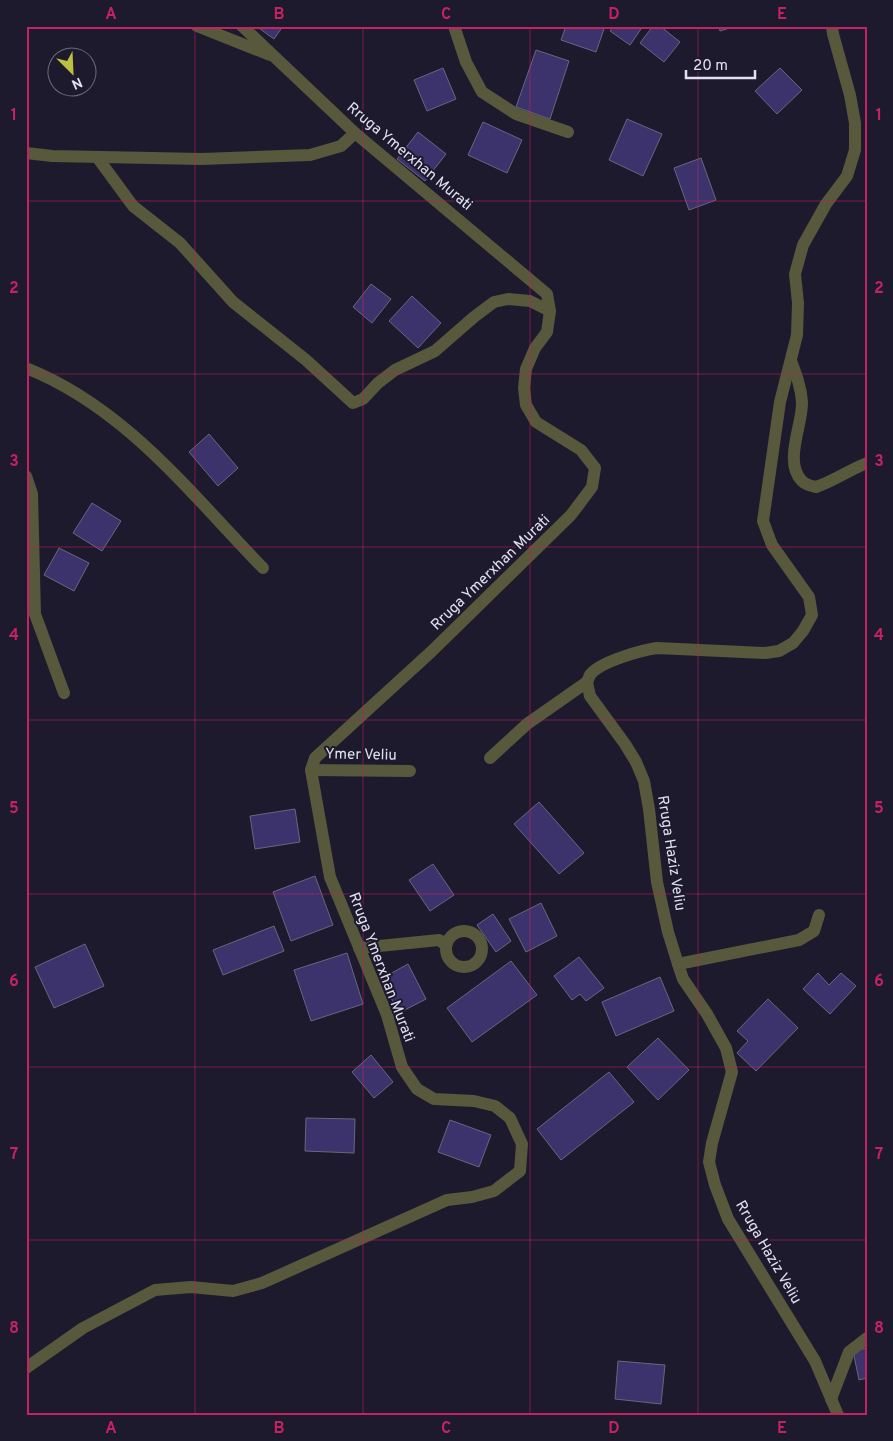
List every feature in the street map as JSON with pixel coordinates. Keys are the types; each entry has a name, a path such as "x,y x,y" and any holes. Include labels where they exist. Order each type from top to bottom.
{"street":[{"path":"197,26 277,58"},
{"name":"Rruga Ymerxhan Murati","path":"26,1368 83,1328 155,1290 191,1287 233,1291 262,1283 447,1200 472,1197 494,1191 520,1171 522,1144 510,1118 494,1106 474,1101 434,1099 417,1089 402,1067 387,1015 330,877 311,770 315,758 432,651 564,522 592,488 595,468 581,450 536,422 526,405 524,388 526,369 535,348 546,332 550,311 547,294 356,133 242,26"},
{"path":"454,26 466,62 482,92 516,114 568,132"},
{"path":"490,758 527,724 587,682 591,674 610,662 646,649 657,648 772,652 786,648 793,643 803,631 812,615 809,597 772,545 763,522 780,402 797,335 798,303 795,274 803,245 826,204 847,176 855,150 855,123 850,95 832,26"},
{"path":"26,153 52,156 202,159 310,154 341,146 356,133"},
{"path":"97,157 133,206 180,243 234,302 306,360 352,402 363,400 378,383 395,370 435,351 494,302 508,299 530,301 550,311"},
{"path":"791,361 798,380 802,403 794,453 795,470 802,482 816,487 833,482 867,462"},
{"path":"26,368 46,376 94,403 146,445 263,568"},
{"path":"26,476 32,494 34,614 64,693"},
{"name":"Rruga Haziz Veliu","path":"587,682 590,696 636,762 644,781 657,882 668,932 682,979 707,1014 726,1048 732,1072 712,1143 709,1162 715,1185 728,1219 815,1361 838,1415"},
{"name":"Ymer Veliu","path":"311,770 410,771"},
{"path":"678,964 799,940 814,931 819,914"},
{"path":"359,948 439,940 446,945"},
{"path":"831,1399 849,1352 867,1338"}],"building":[{"path":"256,26 283,26 274,39"},
{"path":"566,26 605,26 596,52 561,40"},
{"path":"614,26 643,26 630,45 610,31"},
{"path":"653,26 660,26 680,42 664,62 640,43"},
{"path":"719,26 736,26 720,31"},
{"path":"536,50 569,61 550,119 516,107"},
{"path":"443,68 456,99 427,111 414,80"},
{"path":"780,68 802,90 777,114 755,91"},
{"path":"627,119 662,134 643,176 609,160"},
{"path":"483,122 522,140 507,173 468,155"},
{"path":"418,132 446,154 425,181 397,159"},
{"path":"701,158 716,200 689,210 674,168"},
{"path":"371,284 391,299 372,323 353,307"},
{"path":"412,296 441,323 418,348 389,321"},
{"path":"209,434 238,468 218,486 189,452"},
{"path":"92,503 121,521 102,551 73,533"},
{"path":"59,548 89,563 74,591 44,575"},
{"path":"539,802 584,853 559,874 514,824"},
{"path":"295,809 300,842 255,849 250,816"},
{"path":"433,864 454,895 430,911 409,880"},
{"path":"315,876 333,925 291,941 273,892"},
{"path":"541,903 557,936 526,952 509,919"},
{"path":"493,914 511,941 496,952 477,925"},
{"path":"274,926 284,951 223,975 213,950"},
{"path":"85,944 104,986 54,1008 35,967"},
{"path":"347,953 363,1004 311,1021 294,970"},
{"path":"579,957 604,988 586,1001 580,994 572,1000 554,976"},
{"path":"511,961 537,995 472,1042 447,1008"},
{"path":"408,964 426,999 399,1013 381,979"},
{"path":"818,973 829,985 841,973 856,986 830,1014 803,989"},
{"path":"660,977 674,1011 616,1036 602,1002"},
{"path":"768,999 798,1028 756,1071 737,1053 748,1041 737,1031"},
{"path":"658,1038 689,1070 658,1100 627,1067"},
{"path":"371,1055 393,1082 374,1098 352,1072"},
{"path":"609,1072 634,1102 561,1160 537,1129"},
{"path":"306,1118 355,1119 354,1153 305,1151"},
{"path":"450,1120 491,1135 479,1167 438,1152"},
{"path":"867,1348 867,1378 859,1380 853,1351"},
{"path":"618,1361 665,1365 661,1404 615,1399"}]}
